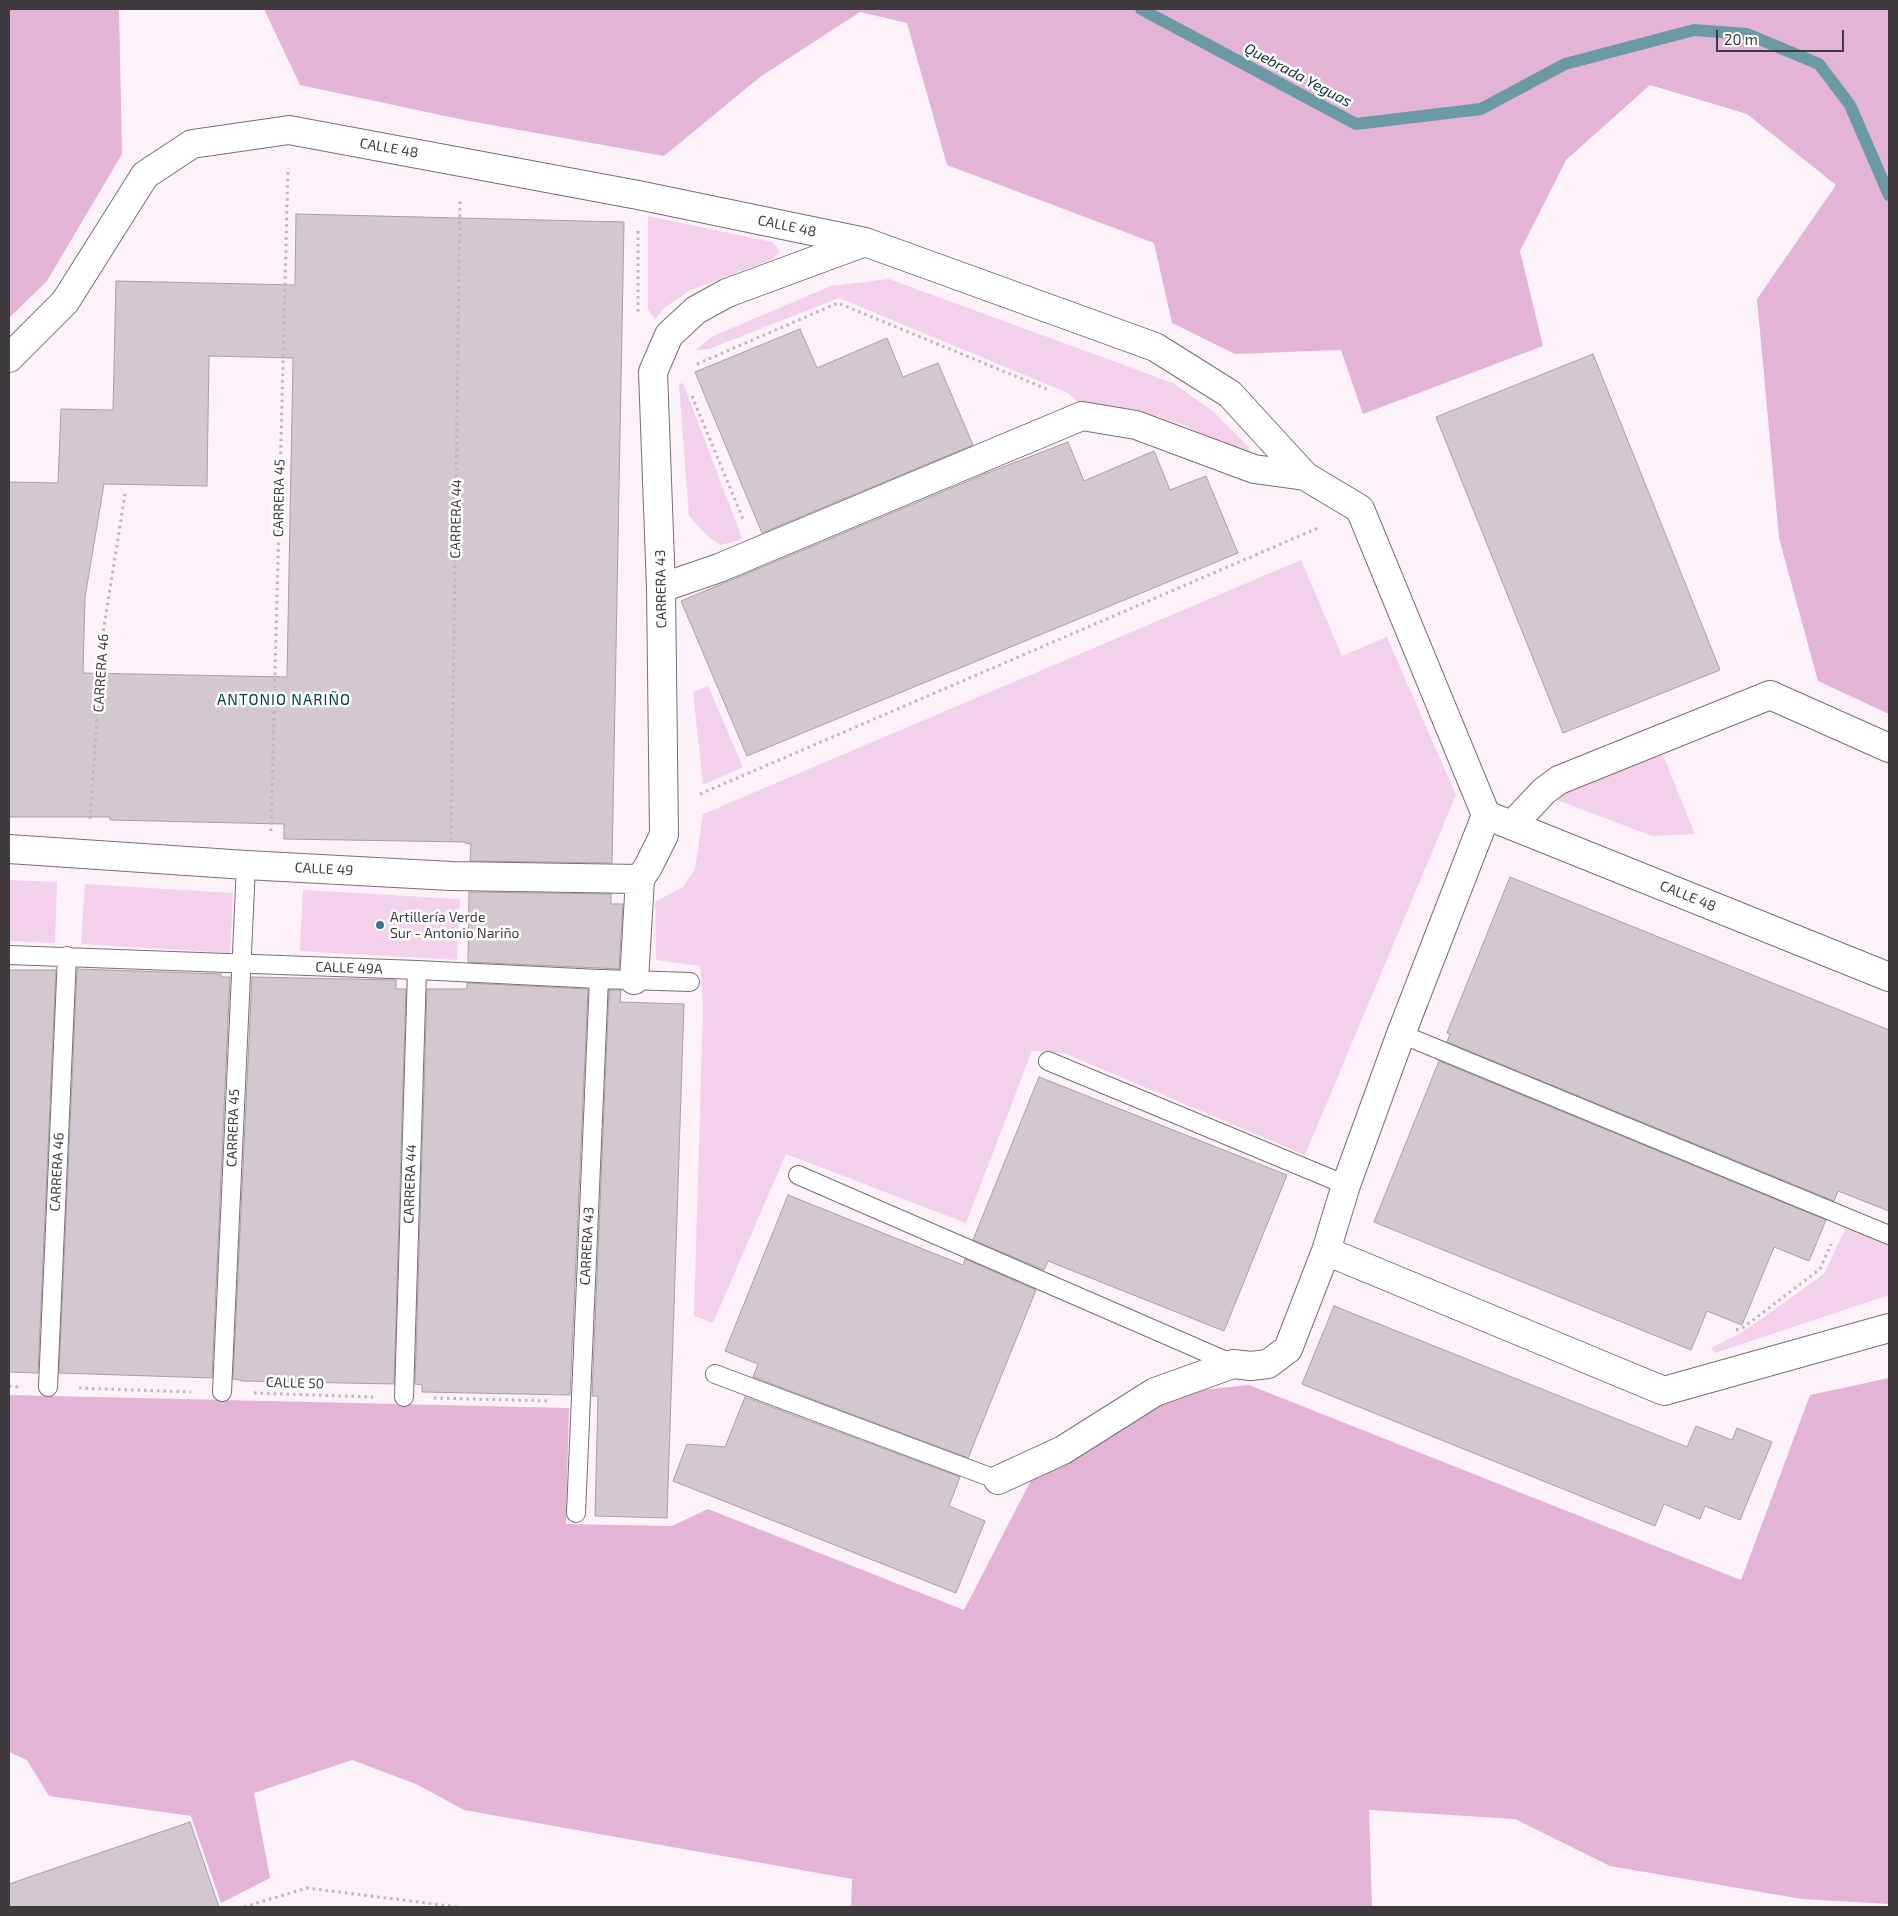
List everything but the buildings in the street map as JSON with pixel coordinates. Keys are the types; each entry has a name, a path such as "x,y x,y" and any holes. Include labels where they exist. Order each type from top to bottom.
{"street":[{"name":"CALLE 48","path":"9,358 66,302 145,175 192,144 289,130 638,195 865,242 1155,347 1230,394 1305,476"},
{"path":"653,372 669,335 696,310 727,293 865,242"},
{"name":"CARRERA 43","path":"634,980 640,879 664,835 661,588 653,372"},
{"path":"661,588 719,568 1082,416 1136,425 1254,469 1305,476 1360,509 1486,815 1401,1034 1346,1184 1326,1251 1288,1349 1268,1364 1251,1366 1233,1364 1155,1392 1063,1450 998,1480"},
{"path":"1512,825 1544,791 1559,780 1770,696 1889,748"},
{"name":"CALLE 48","path":"1486,815 1889,977"},
{"name":"CALLE 49","path":"9,849 451,876 640,879"},
{"path":"1326,1251 1664,1391 1889,1328"}],"lane":[{"name":"CARRERA 45","path":"222,1392 240,964 258,865"},
{"name":"CALLE 49A","path":"9,955 417,970 599,980 690,982"},
{"name":"CARRERA 46","path":"48,1388 67,956"},
{"name":"CARRERA 44","path":"404,1397 417,970"},
{"name":"CARRERA 43","path":"576,1513 599,980"},
{"path":"1401,1034 1889,1235"},
{"path":"1048,1061 1346,1184"},
{"path":"798,1175 1233,1364"},
{"path":"715,1374 998,1480"}],"path":[{"name":"CARRERA 45","path":"258,865 289,130"},
{"name":"CARRERA 44","path":"451,876 460,161"},
{"path":"638,195 638,317"},
{"path":"653,372 682,371 838,303 1065,397 1082,416"},
{"path":"682,371 756,552"},
{"name":"CARRERA 46","path":"88,854 103,633 125,494"},
{"path":"664,810 1360,509"},
{"path":"1735,1331 1744,1327 1820,1269 1843,1216"},
{"name":"CALLE 50","path":"9,1386 580,1402"},
{"path":"244,1907 307,1888 458,1907"}],"shaded area":[{"path":"9,9 119,9 122,154 47,281 9,318"},
{"path":"264,9 1889,9 1889,714 1818,681 1779,538 1757,299 1836,185 1747,114 1650,85 1566,160 1520,251 1543,346 1363,414 1341,350 1235,354 1172,323 1154,243 947,165 907,23 860,12 760,77 664,156 464,120 300,85"},
{"path":"648,216 772,242 780,251 773,259 689,291 664,308 655,320 648,309"},
{"path":"889,279 1173,383 1213,411 1249,447 1249,453 1244,454 1183,425 1156,416 1123,410 1083,407 1068,393 839,298 709,349 696,350 711,337 831,286"},
{"path":"683,383 742,538 739,540 721,545 710,538 689,516 679,384"},
{"path":"1301,560 1342,656 1387,637 1456,795 1305,1155 1064,1053 1032,1051 966,1223 786,1154 713,1323 694,1316 703,1006 700,966 656,960 655,902 683,887 695,869 703,814"},
{"path":"708,686 743,767 703,785 693,692"},
{"path":"1661,750 1695,834 1652,836 1552,798"},
{"path":"9,880 57,882 55,943 9,941"},
{"path":"85,884 233,893 230,953 81,944"},
{"name":"Artillería Verde Sur - Antonio Nariño","path":"303,890 460,899 457,960 300,951"},
{"path":"1847,1225 1889,1245 1889,1295 1715,1353 1711,1348 1741,1333 1824,1274"},
{"path":"1889,1378 1889,1904 1802,1899 1610,1866 1515,1819 1369,1810 1372,1907 851,1907 852,1879 464,1810 416,1784 352,1760 254,1793 270,1878 221,1903 191,1816 49,1796 27,1760 9,1752 9,1395 569,1408 566,1524 672,1526 708,1509 964,1610 1042,1459 1154,1395 1249,1385 1741,1580 1810,1395"}],"waterway":[{"name":"Quebrada Yeguas","path":"1141,9 1356,124 1481,109 1565,64 1694,30 1747,34 1819,64 1850,105 1889,195"}],"place":[{"name":"Artillería Verde Sur - Antonio Nariño","path":"380,925"}],"district":[{"name":"ANTONIO NARIÑO","path":"284,700"}]}
